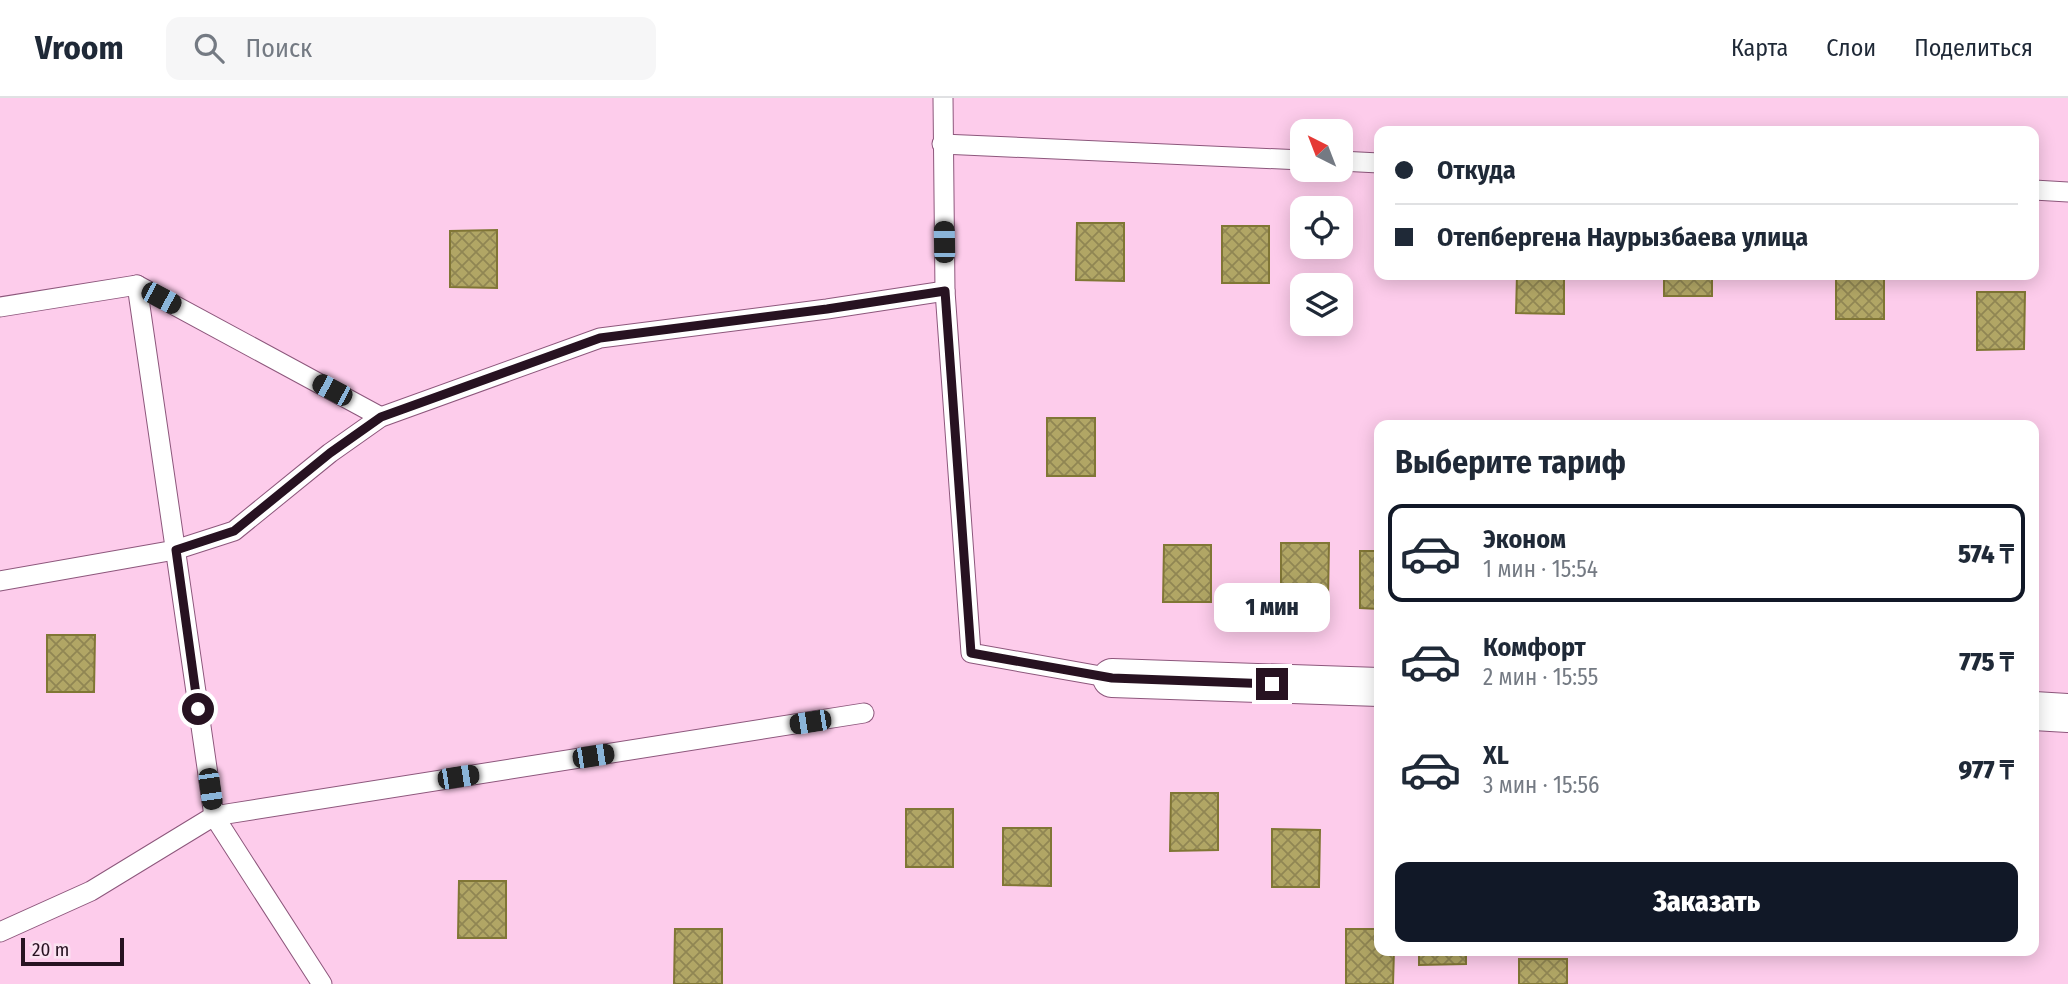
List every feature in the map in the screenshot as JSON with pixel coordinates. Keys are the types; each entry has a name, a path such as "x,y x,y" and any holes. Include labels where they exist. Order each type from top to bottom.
{"street":[{"path":"1112,678 1374,688"},
{"path":"2039,711 2068,713"}],"lane":[{"path":"943,98 945,291 971,653 1112,678"},
{"path":"942,145 1290,160"},
{"path":"1353,162 1374,163"},
{"path":"2039,190 2068,192"},
{"path":"0,307 137,285 381,417"},
{"path":"137,285 214,816 323,984"},
{"path":"0,581 176,550 234,531 330,453 381,417 600,338 945,291"},
{"path":"0,932 91,891 214,816 864,713"}],"building":[{"path":"1077,223 1124,223 1124,281 1076,280"},
{"path":"1222,226 1269,226 1269,283 1222,283"},
{"path":"497,230 497,288 450,287 450,231"},
{"path":"1517,280 1564,280 1564,314 1516,313"},
{"path":"1664,280 1712,280 1712,296 1664,296"},
{"path":"1836,280 1884,280 1884,319 1836,319"},
{"path":"1977,292 2025,292 2024,349 1977,350"},
{"path":"1047,418 1095,418 1095,476 1047,476"},
{"path":"1281,543 1329,543 1328,600 1281,600"},
{"path":"1164,545 1211,545 1211,602 1163,602"},
{"path":"1360,551 1374,551 1374,609 1360,608"},
{"path":"47,635 95,635 94,692 47,692"},
{"path":"1171,793 1218,793 1218,850 1170,851"},
{"path":"906,809 953,809 953,867 906,867"},
{"path":"1003,828 1051,828 1051,886 1003,885"},
{"path":"1272,829 1320,830 1319,887 1272,887"},
{"path":"459,881 506,881 506,938 458,938"},
{"path":"675,929 722,929 722,984 674,984"},
{"path":"1346,929 1374,929 1374,956 1394,956 1393,984 1346,984"},
{"path":"1419,956 1466,956 1466,964 1419,965"},
{"path":"1519,959 1567,959 1567,984 1519,984"}],"route":[{"path":"198,709 176,550 234,531 330,453 381,417 600,338 945,291 971,653 1112,678 1272,684"}]}
